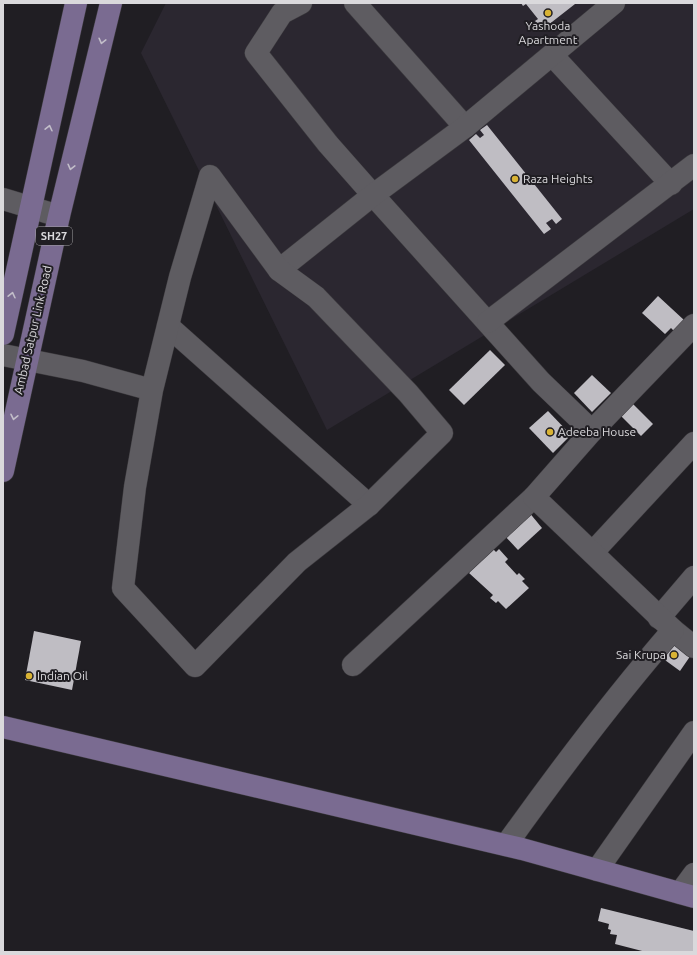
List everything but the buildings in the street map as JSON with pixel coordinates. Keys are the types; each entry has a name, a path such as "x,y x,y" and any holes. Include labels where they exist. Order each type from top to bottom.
{"main road":[{"path":"3,334 76,3"},
{"name":"Ambad Satpur Link Road","path":"3,471 26,360 59,216 111,3"},
{"path":"3,726 506,845 687,895"}],"street":[{"path":"301,3 282,13 256,53 328,144 372,195 541,382 592,432"},
{"path":"356,3 465,127"},
{"path":"279,270 372,195 465,127 614,3"},
{"path":"552,55 671,184"},
{"path":"488,322 694,165"},
{"path":"210,176 279,270 316,297 408,393 442,433 369,505 297,562 195,666 123,588 135,487 152,390 168,326 180,277 210,176"},
{"path":"3,199 59,216"},
{"path":"353,665 534,497 592,432 694,325"},
{"path":"168,326 369,505"},
{"path":"3,355 83,370 152,390"},
{"path":"593,552 694,443"},
{"path":"534,497 593,552 666,624 694,647"},
{"path":"506,845 552,780 631,678 694,577"},
{"path":"597,870 694,732"},
{"path":"687,895 694,874"}],"shaded area":[{"path":"166,3 694,3 694,209 327,430 141,53"}],"place":[{"name":"Yashoda Apartment","path":"548,13"},
{"name":"Raza Heights","path":"515,179"},
{"name":"Adeeba House","path":"550,432"},
{"name":"Sai Krupa","path":"674,655"},
{"name":"Indian Oil","path":"29,676"}]}
